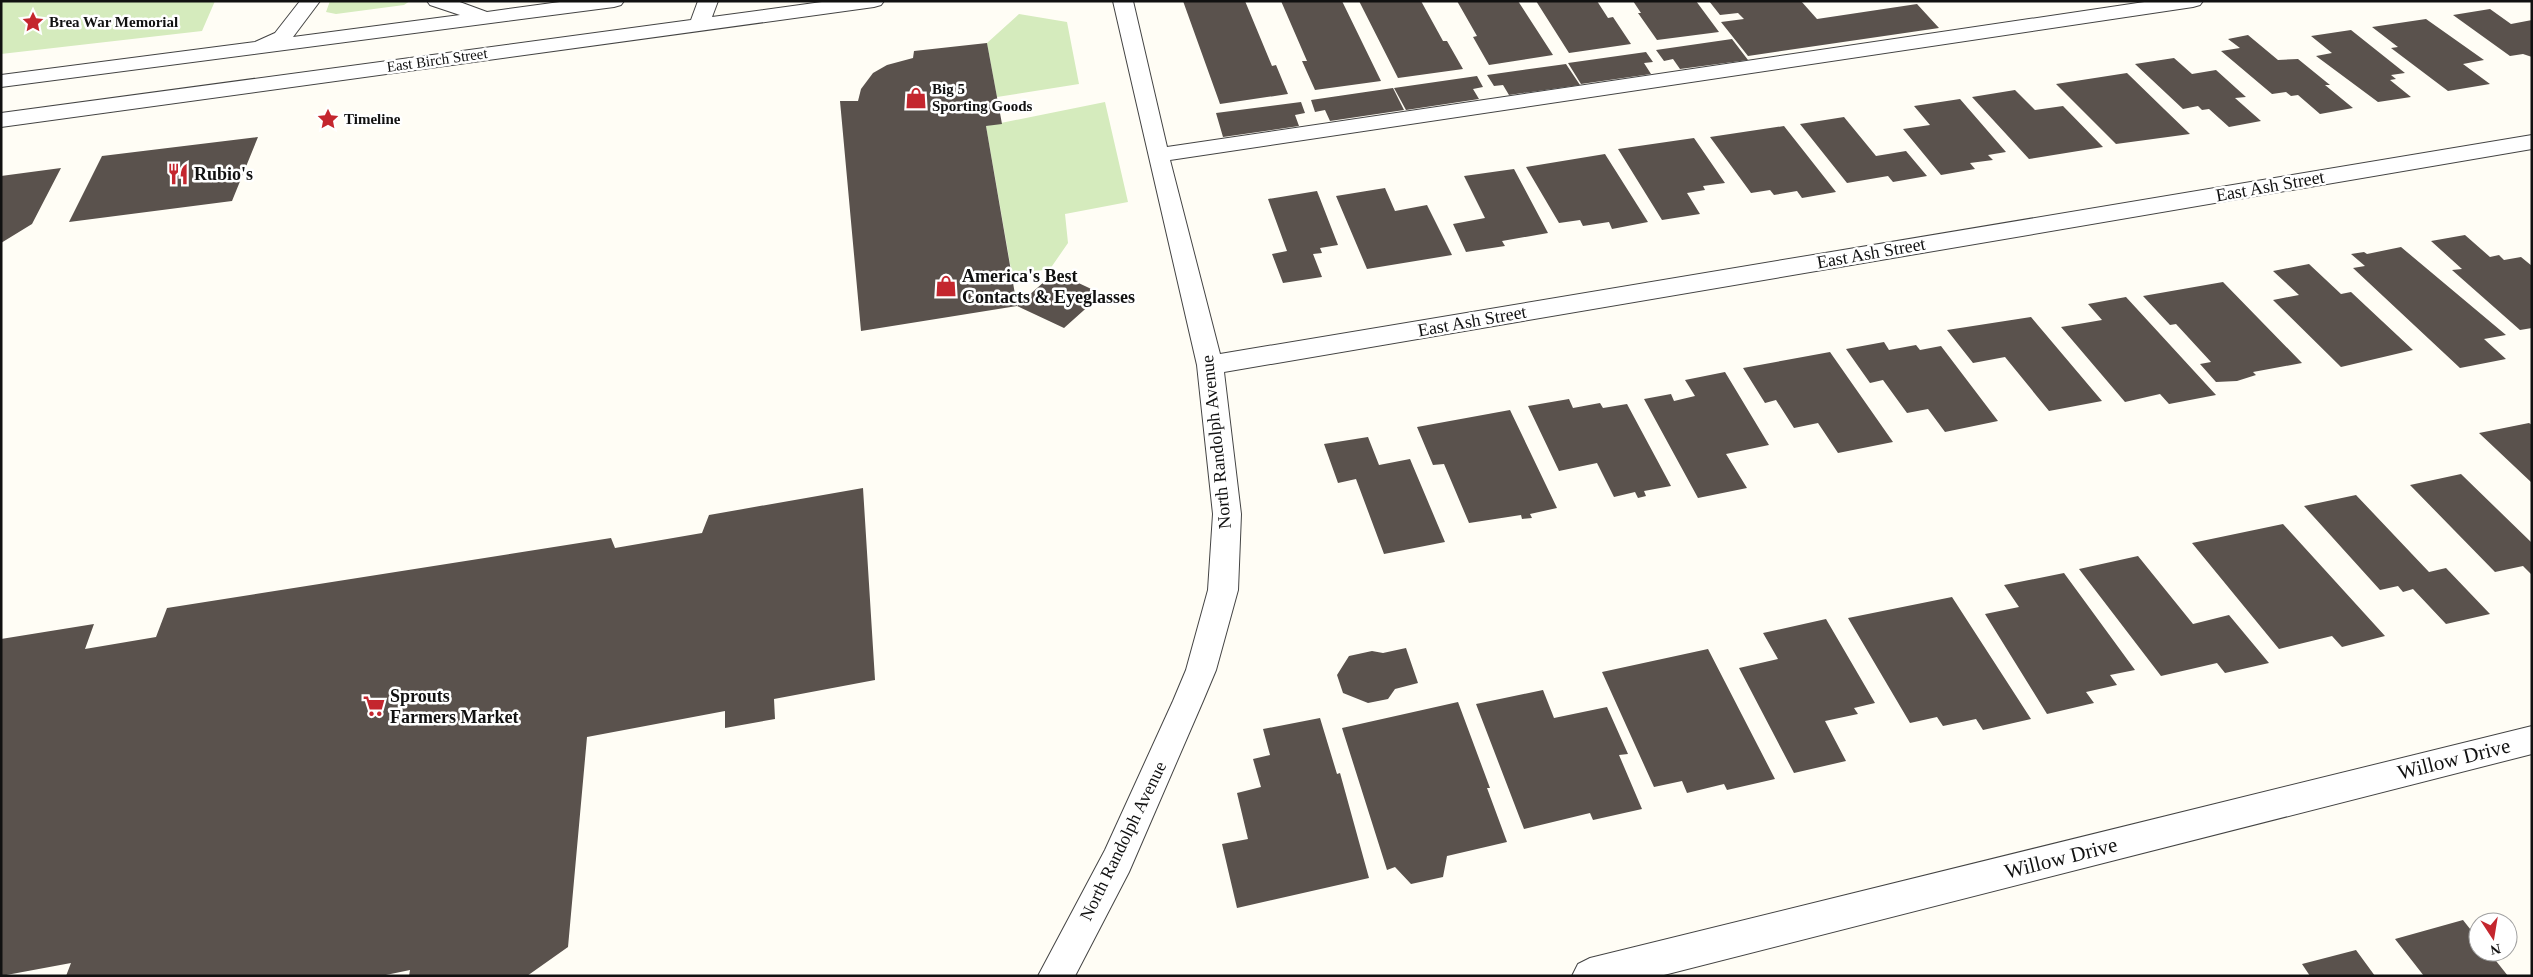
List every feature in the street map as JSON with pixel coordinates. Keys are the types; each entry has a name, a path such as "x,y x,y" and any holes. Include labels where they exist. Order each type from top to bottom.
{"street":[{"path":"253,50 282,37 310,1"},
{"path":"437,1 485,18"},
{"name":"East Birch Street","path":"1,81 253,50 614,1"},
{"path":"699,26 708,1"},
{"name":"East Birch Street","path":"1,120 874,1"},
{"name":"North Randolph Avenue","path":"1056,976 1118,861 1188,701 1201,670 1223,590 1227,514 1210,365 1158,155 1123,1"},
{"path":"1158,155 2192,1"},
{"name":"East Ash Street","path":"1210,365 2532,142"},
{"name":"Willow Drive","path":"1590,976 2532,740"}],"green space":[{"path":"1,1 215,1 202,31 1,54"},
{"path":"330,1 410,1 404,5 336,14 326,12"},
{"path":"1019,14 1067,22 1079,84 997,97 987,43"},
{"path":"1105,102 1128,202 1065,214 1068,243 1050,269 1012,275 986,126"}],"building":[{"path":"1183,1 1245,1 1272,66 1276,65 1288,94 1220,104"},
{"path":"1281,1 1342,1 1381,81 1315,90 1302,61 1307,61"},
{"path":"1359,1 1421,1 1443,41 1447,41 1463,69 1398,78"},
{"path":"1457,1 1518,1 1553,55 1489,65 1473,37 1477,36"},
{"path":"1536,1 1597,1 1608,18 1613,17 1631,44 1569,53"},
{"path":"1633,1 1696,1 1719,32 1657,40 1638,13 1641,13"},
{"path":"1709,1 1801,1 1817,19 1917,4 1939,28 1748,56 1721,22 1744,19 1738,13 1720,15"},
{"path":"2490,9 2511,24 2532,20 2532,57 2523,54 2510,56 2453,15"},
{"path":"2426,19 2484,60 2463,64 2490,84 2448,91 2391,48 2398,47 2372,27"},
{"path":"2351,30 2405,73 2391,75 2396,79 2390,80 2411,97 2378,102 2316,56 2332,53 2311,36"},
{"path":"2248,35 2278,60 2298,59 2330,85 2325,85 2353,108 2320,114 2298,95 2291,96 2286,92 2272,94 2221,51 2240,48 2228,39"},
{"path":"1732,39 1748,60 1680,69 1673,59 1664,61 1656,50"},
{"path":"987,43 1002,124 986,126 1017,306 861,331 840,101 858,101 861,89 873,73 887,65 913,58 914,51"},
{"path":"1646,52 1653,62 1644,63 1651,74 1581,84 1568,63"},
{"path":"2174,58 2192,74 2216,70 2246,97 2235,98 2261,121 2229,127 2209,109 2202,110 2198,106 2183,109 2135,64"},
{"path":"1566,64 1580,85 1509,95 1503,85 1494,86 1487,75"},
{"path":"2127,73 2190,134 2116,144 2056,84"},
{"path":"1477,76 1483,87 1473,89 1479,99 1406,110 1394,88"},
{"path":"1393,88 1404,110 1330,121 1325,110 1315,112 1311,100"},
{"path":"2015,90 2035,110 2063,106 2103,147 2029,159 1972,97"},
{"path":"1960,99 2006,152 1988,155 1993,160 1970,163 1975,169 1941,175 1903,129 1930,125 1914,106"},
{"path":"1301,102 1305,113 1295,115 1299,126 1223,137 1216,113"},
{"path":"1844,117 1876,156 1906,151 1927,176 1893,182 1888,176 1847,183 1800,124"},
{"path":"1784,126 1836,192 1802,198 1797,191 1774,195 1770,190 1751,193 1710,137"},
{"path":"258,137 232,201 69,222 102,156"},
{"path":"1694,138 1725,183 1703,186 1705,190 1687,193 1700,214 1662,220 1618,149"},
{"path":"1605,154 1648,222 1612,229 1609,222 1583,226 1580,220 1559,223 1526,167"},
{"path":"61,168 32,224 1,243 1,176"},
{"path":"1514,169 1548,233 1502,241 1505,246 1466,252 1453,224 1485,218 1464,176"},
{"path":"1385,188 1395,211 1427,205 1452,255 1367,269 1336,196"},
{"path":"1317,191 1338,245 1320,248 1322,253 1313,254 1322,277 1283,283 1272,254 1287,251 1268,199"},
{"path":"2465,235 2490,257 2499,255 2504,260 2521,257 2532,266 2532,328 2520,330 2452,270 2462,269 2431,241"},
{"path":"2401,247 2506,335 2484,339 2506,359 2460,368 2353,268 2365,266 2351,254 2364,252 2367,254"},
{"path":"2309,264 2341,294 2351,292 2413,350 2341,367 2273,300 2299,295 2273,271"},
{"path":"1055,272 1102,294 1064,328 1017,306"},
{"path":"2223,282 2302,363 2253,372 2256,375 2237,381 2216,382 2200,364 2211,362 2176,324 2170,325 2143,296"},
{"path":"2126,297 2216,395 2169,404 2160,394 2125,402 2061,327 2102,320 2088,304"},
{"path":"2031,317 2102,401 2049,411 2005,357 1973,363 1947,330"},
{"path":"1884,342 1889,350 1916,345 1920,350 1941,346 1998,421 1945,432 1928,409 1907,413 1883,380 1870,383 1846,349"},
{"path":"1830,352 1893,442 1838,453 1818,423 1794,428 1776,400 1765,403 1743,368"},
{"path":"1725,372 1769,445 1726,454 1747,488 1698,498 1644,399 1671,394 1674,401 1695,396 1685,380"},
{"path":"1569,399 1573,408 1600,403 1603,408 1627,404 1671,486 1644,491 1646,496 1638,498 1635,492 1614,497 1597,463 1559,471 1528,406"},
{"path":"1510,410 1557,508 1530,514 1532,518 1522,519 1521,515 1469,523 1444,464 1433,465 1417,427"},
{"path":"2529,423 2532,425 2532,483 2479,433"},
{"path":"1368,437 1379,465 1410,459 1445,542 1384,554 1356,479 1338,483 1324,444"},
{"path":"2461,474 2532,543 2532,575 2523,566 2495,572 2410,485"},
{"path":"863,488 875,680 774,699 775,719 725,728 725,711 587,737 568,947 527,976 409,976 410,970 381,976 66,976 71,963 1,976 1,639 94,624 85,649 156,637 167,608 611,538 615,548 702,533 709,515"},
{"path":"2356,495 2429,572 2446,568 2490,614 2446,624 2413,589 2403,592 2398,586 2380,590 2304,506"},
{"path":"2283,524 2385,636 2342,647 2332,636 2279,649 2192,543"},
{"path":"2138,556 2193,624 2229,615 2269,663 2225,673 2217,663 2161,676 2079,569"},
{"path":"2064,573 2135,670 2110,675 2117,685 2086,692 2094,703 2047,714 1985,614 2019,607 2004,585"},
{"path":"1952,597 2031,719 1983,730 1976,719 1943,726 1937,717 1910,723 1848,618"},
{"path":"1826,619 1875,703 1854,708 1858,714 1825,721 1846,761 1794,773 1739,668 1778,659 1763,633"},
{"path":"1406,648 1418,683 1395,689 1388,699 1368,703 1343,693 1337,675 1349,656 1372,651 1383,653"},
{"path":"1708,649 1775,779 1727,790 1724,784 1687,793 1682,781 1654,787 1602,672"},
{"path":"1543,690 1554,718 1607,707 1628,754 1619,755 1642,809 1593,820 1590,813 1524,829 1476,704"},
{"path":"1458,702 1490,788 1487,788 1507,842 1447,856 1443,877 1411,884 1395,867 1387,870 1342,728"},
{"path":"1320,718 1337,774 1340,773 1369,878 1237,908 1222,844 1248,839 1237,793 1261,787 1253,759 1270,755 1263,729"},
{"path":"2463,920 2468,926 2468,962 2497,962 2508,976 2424,976 2395,939"},
{"path":"2356,950 2375,976 2310,976 2302,964"}],"place":[{"name":"Brea War Memorial","path":"33,22"},
{"name":"Big 5 Sporting Goods","path":"916,98"},
{"name":"Timeline","path":"328,119"},
{"name":"Rubio's","path":"178,174"},
{"name":"America's Best Contacts & Eyeglasses","path":"946,286"},
{"name":"Sprouts Farmers Market","path":"374,706"}]}
